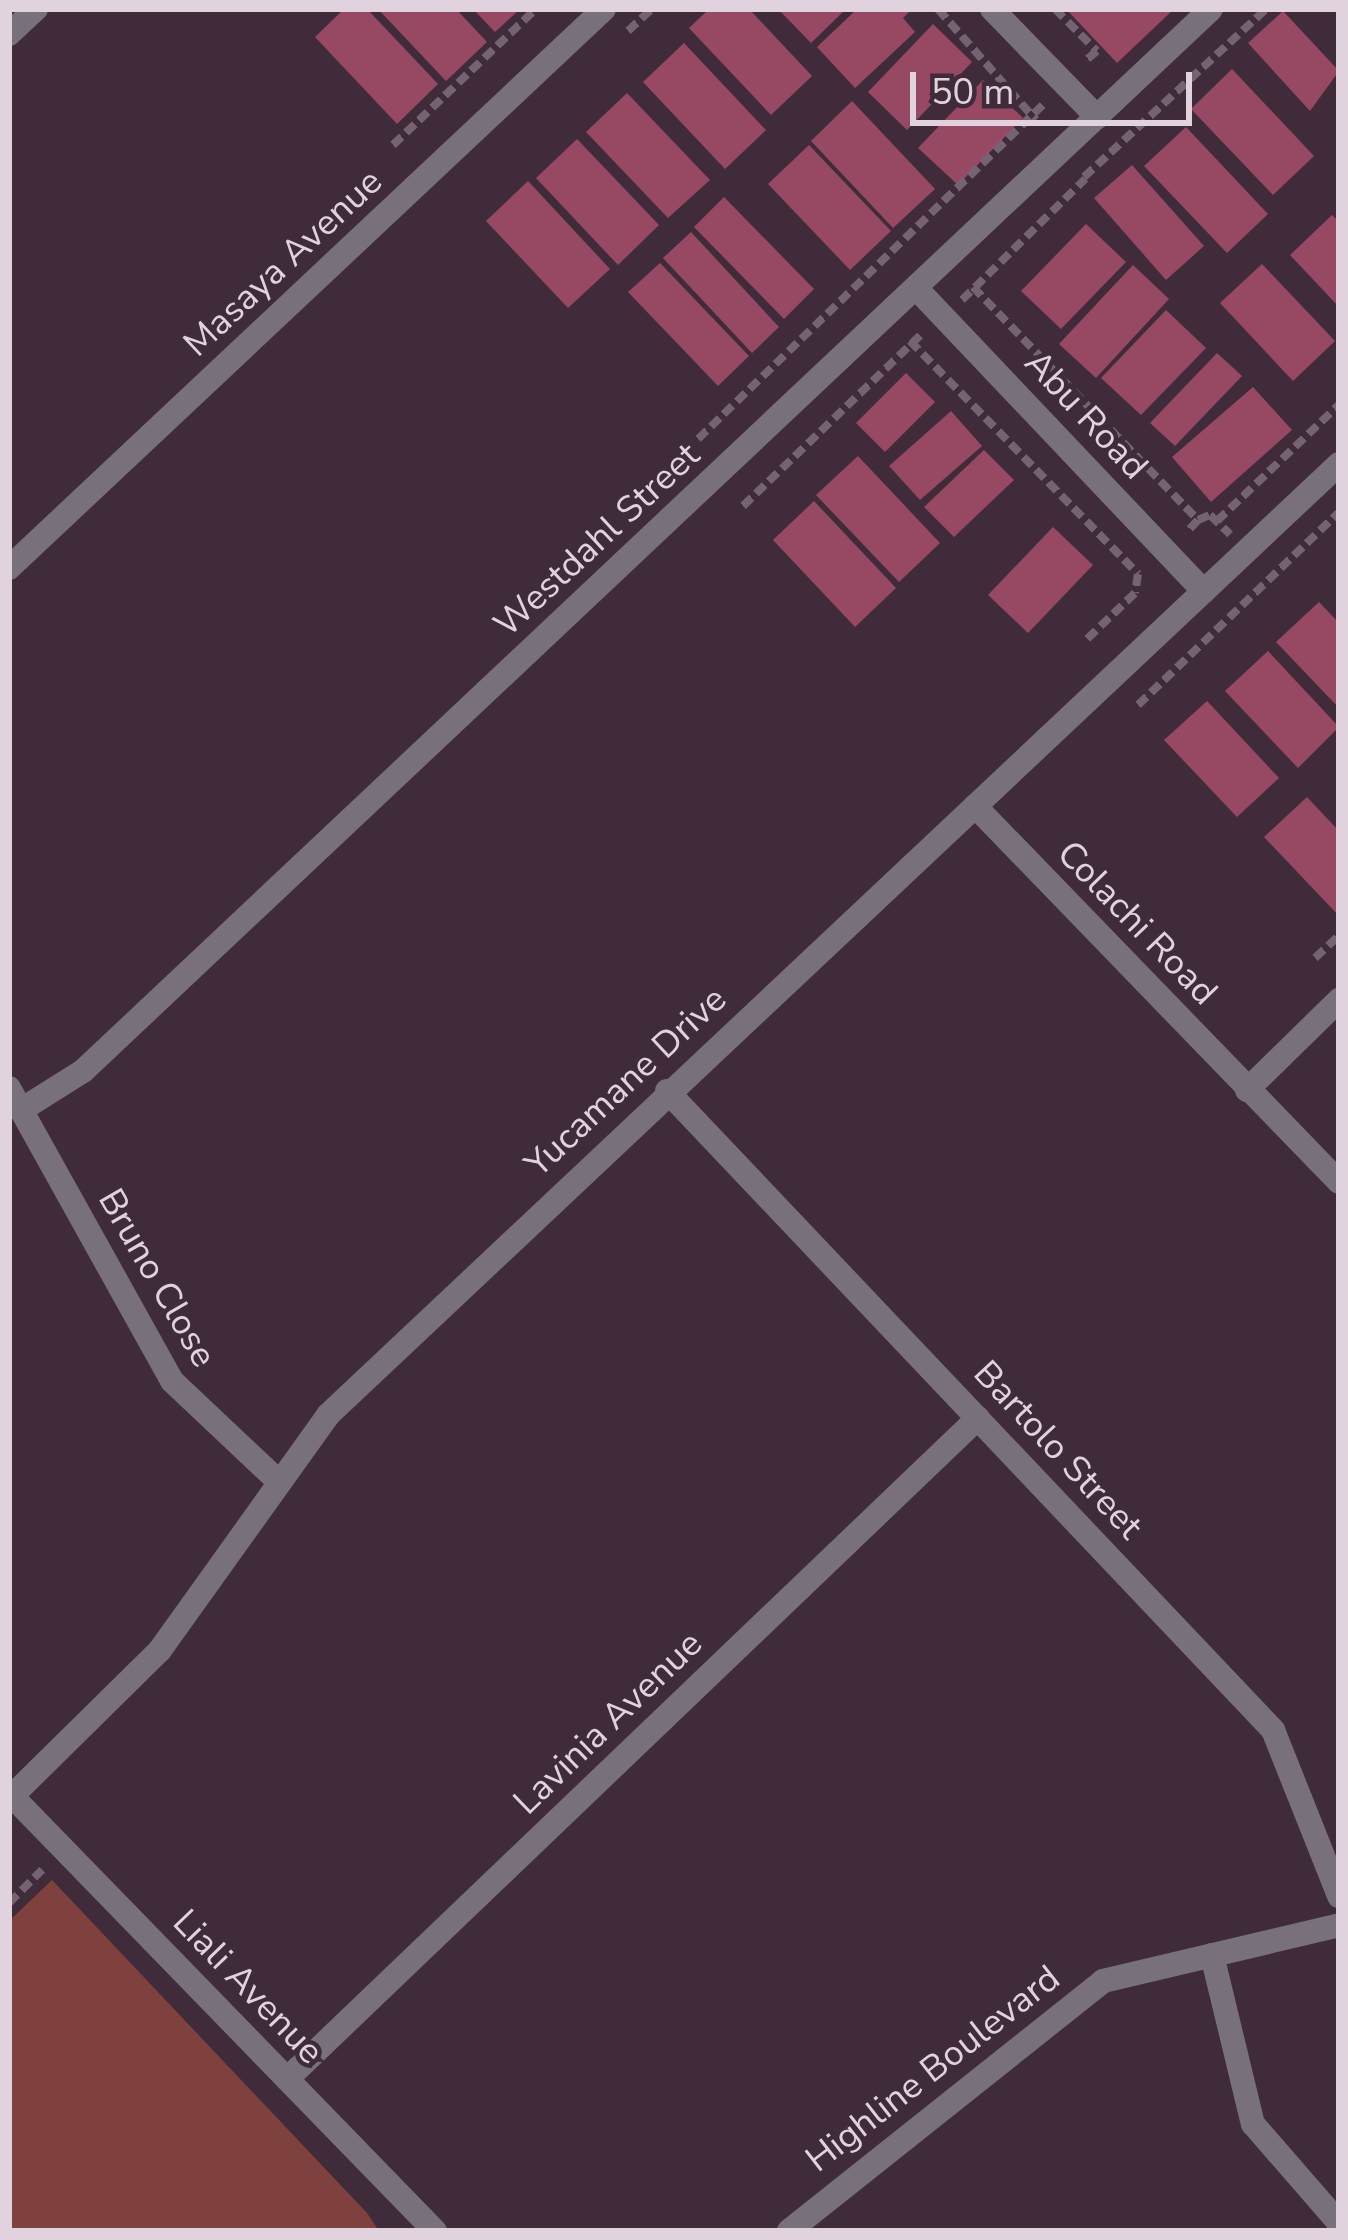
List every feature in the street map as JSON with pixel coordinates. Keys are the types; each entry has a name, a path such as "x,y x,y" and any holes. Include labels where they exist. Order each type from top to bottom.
{"street":[{"path":"9,34 36,9"},
{"name":"Masaya Avenue","path":"9,568 604,9"},
{"path":"992,9 1096,117"},
{"name":"Westdahl Street","path":"15,1099 83,1071 1211,9"},
{"name":"Abu Road","path":"916,288 1204,591"},
{"name":"Yucamane Drive","path":"10,1794 160,1650 275,1478 667,1091 1339,464"},
{"name":"Colachi Road","path":"975,806 1339,1182"},
{"path":"1246,1090 1339,1000"},
{"name":"Bartolo Street","path":"667,1091 1274,1730 1339,1896"},
{"name":"Bruno Close","path":"15,1099 172,1381 275,1478"},
{"name":"Lavinia Avenue","path":"287,2079 978,1418"},
{"name":"Liali Avenue","path":"10,1794 435,2231"},
{"name":"Highline Boulevard","path":"800,2227 1102,1981 1339,1924"},
{"path":"1213,1954 1253,2124 1339,2223"}],"path":[{"path":"393,146 536,9"},
{"path":"938,9 1011,84"},
{"path":"698,439 1037,121 1063,82 1097,52 1055,9"},
{"path":"743,506 910,341 945,318 1085,178"},
{"path":"910,341 1138,574 1135,592 1086,640"},
{"path":"1217,521 1339,405"},
{"path":"1138,704 1339,512"},
{"path":"1315,958 1339,936"},
{"path":"9,1903 64,1850"}],"shaded area":[{"path":"52,1880 379,2231 9,2231 9,1921"}],"building":[{"path":"344,9 367,9 438,84 397,124 315,37"},
{"path":"378,9 456,9 487,42 446,81"},
{"path":"473,9 520,9 495,32"},
{"path":"709,9 749,9 812,76 771,115 689,28"},
{"path":"778,9 846,9 811,43"},
{"path":"857,9 912,9 903,18 915,32 855,88 817,47"},
{"path":"1066,9 1174,9 1117,63"},
{"path":"1283,11 1339,71 1310,111 1248,43"},
{"path":"933,24 972,62 907,130 868,92"},
{"path":"684,43 766,130 725,169 643,82"},
{"path":"1232,69 1314,156 1273,195 1191,109"},
{"path":"983,80 1023,118 958,185 918,148"},
{"path":"627,93 710,180 668,218 586,132"},
{"path":"852,101 935,189 893,228 811,141"},
{"path":"1186,127 1268,214 1227,253 1144,166"},
{"path":"577,139 659,225 618,265 536,178"},
{"path":"809,145 891,231 850,270 768,184"},
{"path":"1132,165 1204,246 1166,280 1094,198"},
{"path":"528,181 610,269 568,308 486,221"},
{"path":"724,197 814,289 784,319 694,227"},
{"path":"1332,215 1339,222 1339,307 1290,255"},
{"path":"1086,224 1126,262 1061,329 1021,291"},
{"path":"691,232 779,327 752,353 663,258"},
{"path":"660,263 749,356 718,386 628,292"},
{"path":"1262,264 1335,341 1293,381 1220,303"},
{"path":"1133,265 1169,299 1096,378 1059,344"},
{"path":"1166,310 1206,348 1141,415 1101,378"},
{"path":"1217,353 1242,376 1175,446 1150,423"},
{"path":"906,373 935,402 885,452 856,423"},
{"path":"1253,387 1292,430 1211,502 1172,457"},
{"path":"951,411 982,446 920,500 889,466"},
{"path":"984,450 1014,480 954,537 924,507"},
{"path":"858,456 940,543 899,582 816,495"},
{"path":"814,501 896,588 855,627 773,540"},
{"path":"1053,527 1093,565 1028,633 988,595"},
{"path":"1319,602 1339,623 1339,708 1276,642"},
{"path":"1268,651 1339,727 1298,768 1225,691"},
{"path":"1207,701 1279,778 1237,817 1164,740"},
{"path":"1307,797 1339,831 1339,916 1264,837"}]}
